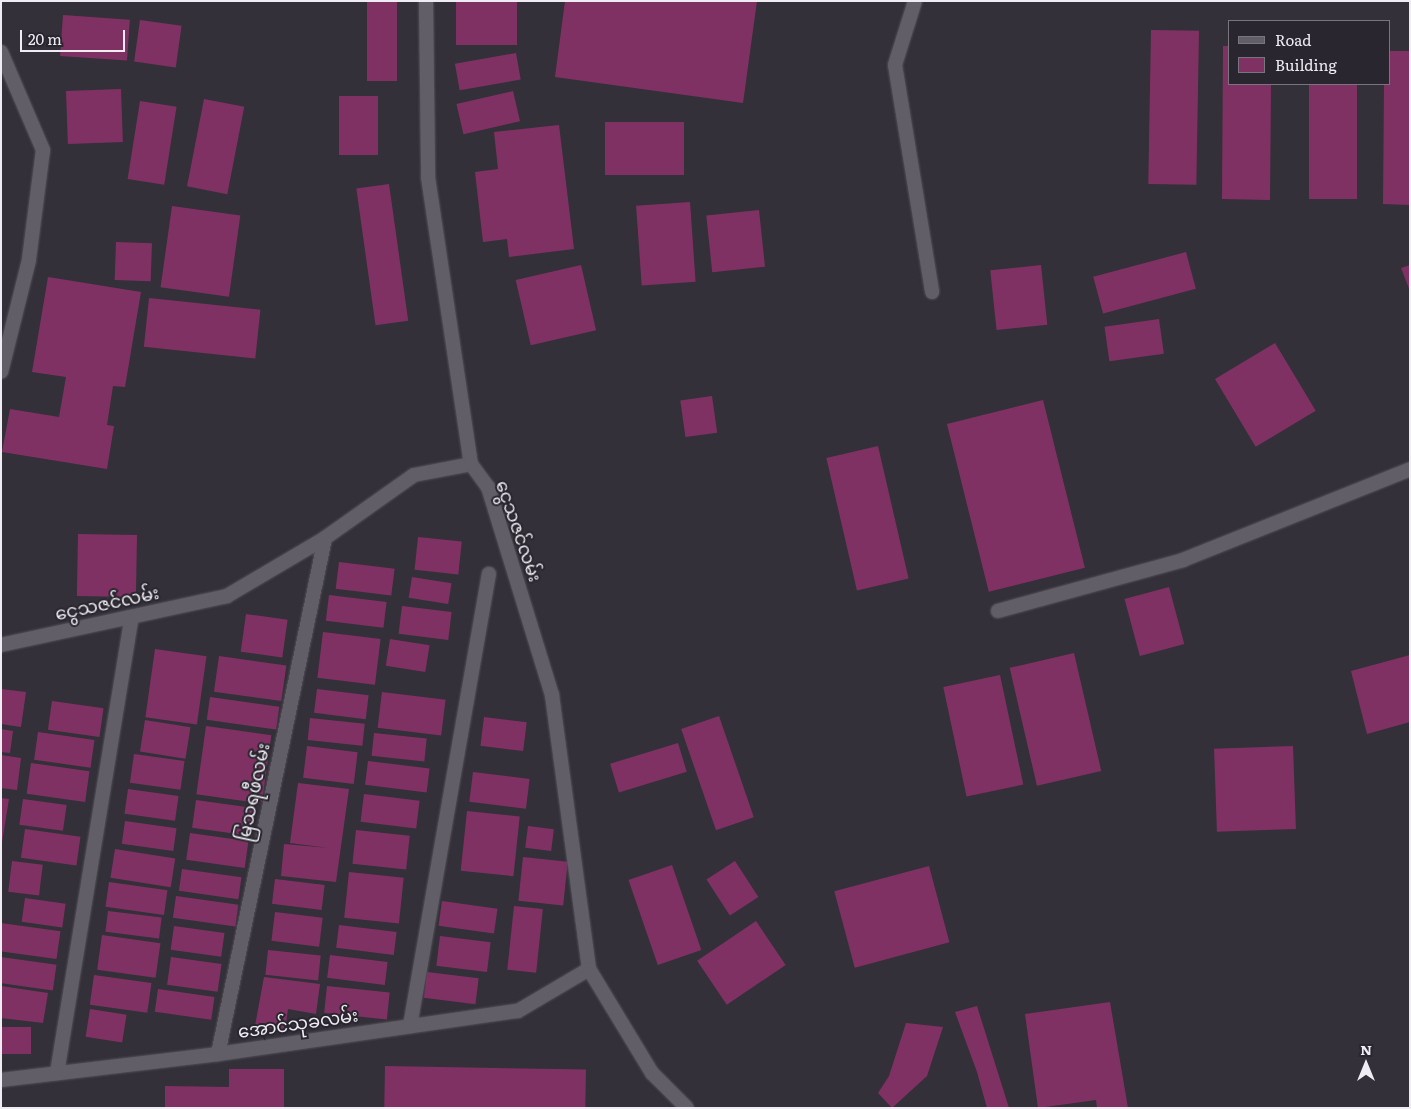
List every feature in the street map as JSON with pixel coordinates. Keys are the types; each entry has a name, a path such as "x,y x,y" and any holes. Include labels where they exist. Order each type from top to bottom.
{"street":[{"path":"426,1 428,177 471,464"},
{"path":"915,1 895,64 932,292"},
{"path":"1,52 43,150 29,260 1,372"},
{"name":"ငွေသဇင်လမ်း","path":"1,645 227,596 325,538 414,475 471,464 488,487 552,695 589,969"},
{"path":"998,611 1183,560 1410,470"},
{"name":"မြသရဖီလမ်း","path":"218,1054 325,538"},
{"path":"410,1026 489,574"},
{"path":"57,1073 132,617"},
{"path":"589,969 652,1073 687,1108"},
{"name":"အောင်သုခလမ်း","path":"1,1080 218,1054 518,1010 589,969"}],"building":[{"path":"367,1 397,1 397,81 367,81"},
{"path":"456,1 517,1 517,45 456,45"},
{"path":"565,1 757,1 743,103 555,77"},
{"path":"63,15 130,20 127,61 60,56"},
{"path":"140,20 182,26 176,67 134,62"},
{"path":"1151,30 1199,31 1196,185 1148,184"},
{"path":"1223,46 1228,46 1228,85 1271,85 1270,200 1222,199"},
{"path":"1391,51 1410,51 1410,205 1383,204 1384,85 1391,85"},
{"path":"516,53 521,80 460,90 455,64"},
{"path":"1309,85 1357,85 1357,199 1309,199"},
{"path":"121,89 123,142 68,144 66,91"},
{"path":"513,91 520,121 463,134 456,104"},
{"path":"339,96 378,96 378,155 339,155"},
{"path":"204,99 244,107 227,194 187,186"},
{"path":"140,101 177,107 164,185 128,179"},
{"path":"605,122 684,122 684,175 605,175"},
{"path":"559,125 574,249 509,257 507,239 483,242 475,172 498,169 494,132"},
{"path":"389,184 408,321 376,325 356,189"},
{"path":"690,202 696,282 642,286 636,206"},
{"path":"172,206 240,216 229,297 161,287"},
{"path":"759,210 765,267 712,272 706,216"},
{"path":"116,242 152,243 151,281 115,280"},
{"path":"1186,252 1196,289 1103,314 1093,277"},
{"path":"581,265 596,330 531,345 516,280"},
{"path":"1041,265 1047,325 997,330 990,270"},
{"path":"1410,265 1410,291 1401,268"},
{"path":"48,277 141,292 125,387 113,386 107,425 114,426 107,469 2,452 10,409 59,417 66,377 32,372"},
{"path":"149,298 260,310 255,358 144,347"},
{"path":"1159,319 1164,354 1109,361 1105,327"},
{"path":"1275,343 1316,411 1256,447 1215,379"},
{"path":"712,396 717,433 685,437 680,400"},
{"path":"1043,400 1085,568 989,592 947,424"},
{"path":"878,446 909,579 857,590 826,458"},
{"path":"78,534 137,535 136,597 77,596"},
{"path":"418,537 462,542 458,574 415,570"},
{"path":"339,562 395,569 391,596 336,589"},
{"path":"412,577 452,583 448,604 409,598"},
{"path":"1169,587 1184,644 1140,656 1125,599"},
{"path":"329,595 387,602 383,628 326,621"},
{"path":"402,606 452,612 448,640 399,634"},
{"path":"246,614 288,620 282,657 241,652"},
{"path":"323,632 381,639 375,685 317,678"},
{"path":"390,639 430,645 425,672 386,666"},
{"path":"155,649 206,656 197,725 145,717"},
{"path":"1074,653 1101,771 1037,786 1010,668"},
{"path":"1410,655 1410,722 1367,734 1351,671"},
{"path":"219,656 286,665 281,701 214,692"},
{"path":"1000,675 1023,785 967,797 943,687"},
{"path":"1,689 26,692 21,727 1,724"},
{"path":"317,689 369,695 366,719 314,713"},
{"path":"382,692 446,700 441,736 378,728"},
{"path":"210,697 279,707 276,730 207,720"},
{"path":"52,701 103,708 99,737 48,730"},
{"path":"719,716 754,817 716,830 681,729"},
{"path":"484,717 527,722 523,751 480,746"},
{"path":"310,718 365,724 362,746 308,740"},
{"path":"145,720 190,727 185,759 140,752"},
{"path":"206,726 271,735 262,804 196,794"},
{"path":"1,729 13,731 10,753 1,752"},
{"path":"38,732 94,740 91,768 34,760"},
{"path":"374,733 427,739 424,761 372,756"},
{"path":"678,743 687,772 619,792 610,764"},
{"path":"307,746 358,752 354,784 303,778"},
{"path":"1293,746 1296,829 1217,832 1214,749"},
{"path":"134,754 185,761 180,790 130,783"},
{"path":"1,755 21,758 17,790 1,788"},
{"path":"368,761 430,769 427,792 365,785"},
{"path":"31,763 89,771 85,802 27,794"},
{"path":"473,772 530,779 526,809 469,802"},
{"path":"298,783 349,789 336,882 281,876 284,844 329,848 290,843"},
{"path":"128,789 179,796 175,821 125,814"},
{"path":"364,794 420,801 416,829 361,822"},
{"path":"1,798 9,799 2,842 1,842"},
{"path":"23,799 67,805 63,831 19,825"},
{"path":"196,800 255,808 252,836 192,828"},
{"path":"467,811 520,817 513,876 461,871"},
{"path":"125,821 176,828 173,851 122,844"},
{"path":"528,826 554,829 551,851 525,848"},
{"path":"25,829 80,837 76,866 21,858"},
{"path":"356,830 410,836 406,869 352,864"},
{"path":"190,833 248,841 245,868 186,860"},
{"path":"115,849 175,859 171,887 110,878"},
{"path":"523,857 568,862 563,905 518,901"},
{"path":"12,861 43,865 39,896 8,892"},
{"path":"735,861 758,897 730,916 706,880"},
{"path":"672,865 701,950 658,965 629,880"},
{"path":"929,866 949,942 855,968 834,891"},
{"path":"182,869 241,877 238,899 179,891"},
{"path":"349,872 404,878 399,923 344,918"},
{"path":"275,879 325,885 322,910 272,904"},
{"path":"109,882 167,890 164,915 106,907"},
{"path":"176,896 238,905 235,927 173,918"},
{"path":"25,898 66,904 62,927 22,922"},
{"path":"442,901 497,909 494,934 439,926"},
{"path":"514,906 543,909 536,973 507,970"},
{"path":"108,911 162,918 159,938 105,932"},
{"path":"275,912 323,918 319,947 271,941"},
{"path":"756,921 786,965 727,1005 697,961"},
{"path":"1,923 60,931 57,959 1,951"},
{"path":"339,925 397,932 394,955 336,948"},
{"path":"174,926 225,933 221,957 171,950"},
{"path":"102,935 160,943 156,978 97,970"},
{"path":"440,936 491,942 487,972 436,966"},
{"path":"268,950 321,956 318,980 265,975"},
{"path":"330,955 388,962 385,985 327,978"},
{"path":"1,957 56,965 53,991 1,983"},
{"path":"171,957 222,964 218,992 167,985"},
{"path":"427,972 479,978 475,1004 424,998"},
{"path":"94,975 151,983 147,1013 90,1005"},
{"path":"264,977 320,984 316,1014 288,1009 285,1030 255,1026"},
{"path":"1,986 48,993 43,1023 1,1018"},
{"path":"327,986 390,993 387,1019 324,1013"},
{"path":"158,989 214,997 211,1020 155,1012"},
{"path":"1110,1002 1128,1108 1097,1108 1096,1100 1038,1108 1025,1014"},
{"path":"977,1006 1009,1108 987,1108 977,1072 955,1012"},
{"path":"90,1009 127,1015 122,1042 86,1037"},
{"path":"906,1023 943,1027 927,1076 892,1108 878,1093 889,1076"},
{"path":"1,1027 31,1027 31,1054 1,1054"},
{"path":"385,1066 586,1070 585,1108 384,1108"},
{"path":"229,1069 284,1069 284,1108 165,1108 165,1086 229,1087"}]}
